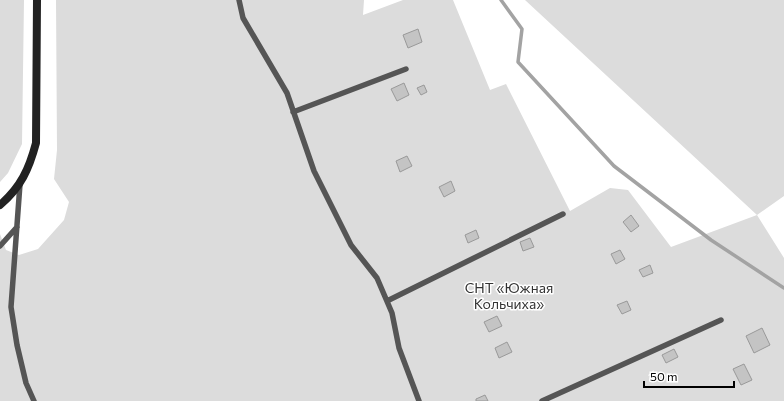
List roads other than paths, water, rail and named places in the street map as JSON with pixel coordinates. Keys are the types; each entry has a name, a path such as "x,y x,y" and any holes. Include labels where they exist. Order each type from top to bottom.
{"main road":[{"path":"0,205 20,184 31,164 36,143 37,0"}],"lane":[{"path":"239,0 243,18 286,93 314,171 351,245 377,278 392,313 399,348 419,401"},
{"path":"293,112 406,69"},
{"path":"20,184 11,307 26,383 34,401"},
{"path":"387,301 563,214"},
{"path":"0,246 17,227"},
{"path":"542,401 721,320"}],"waterway":[{"path":"501,0 522,29 518,62 614,166 711,240 784,288"}],"park label":[{"name":"СНТ «Южная Кольчиха»","path":"509,296"}]}
